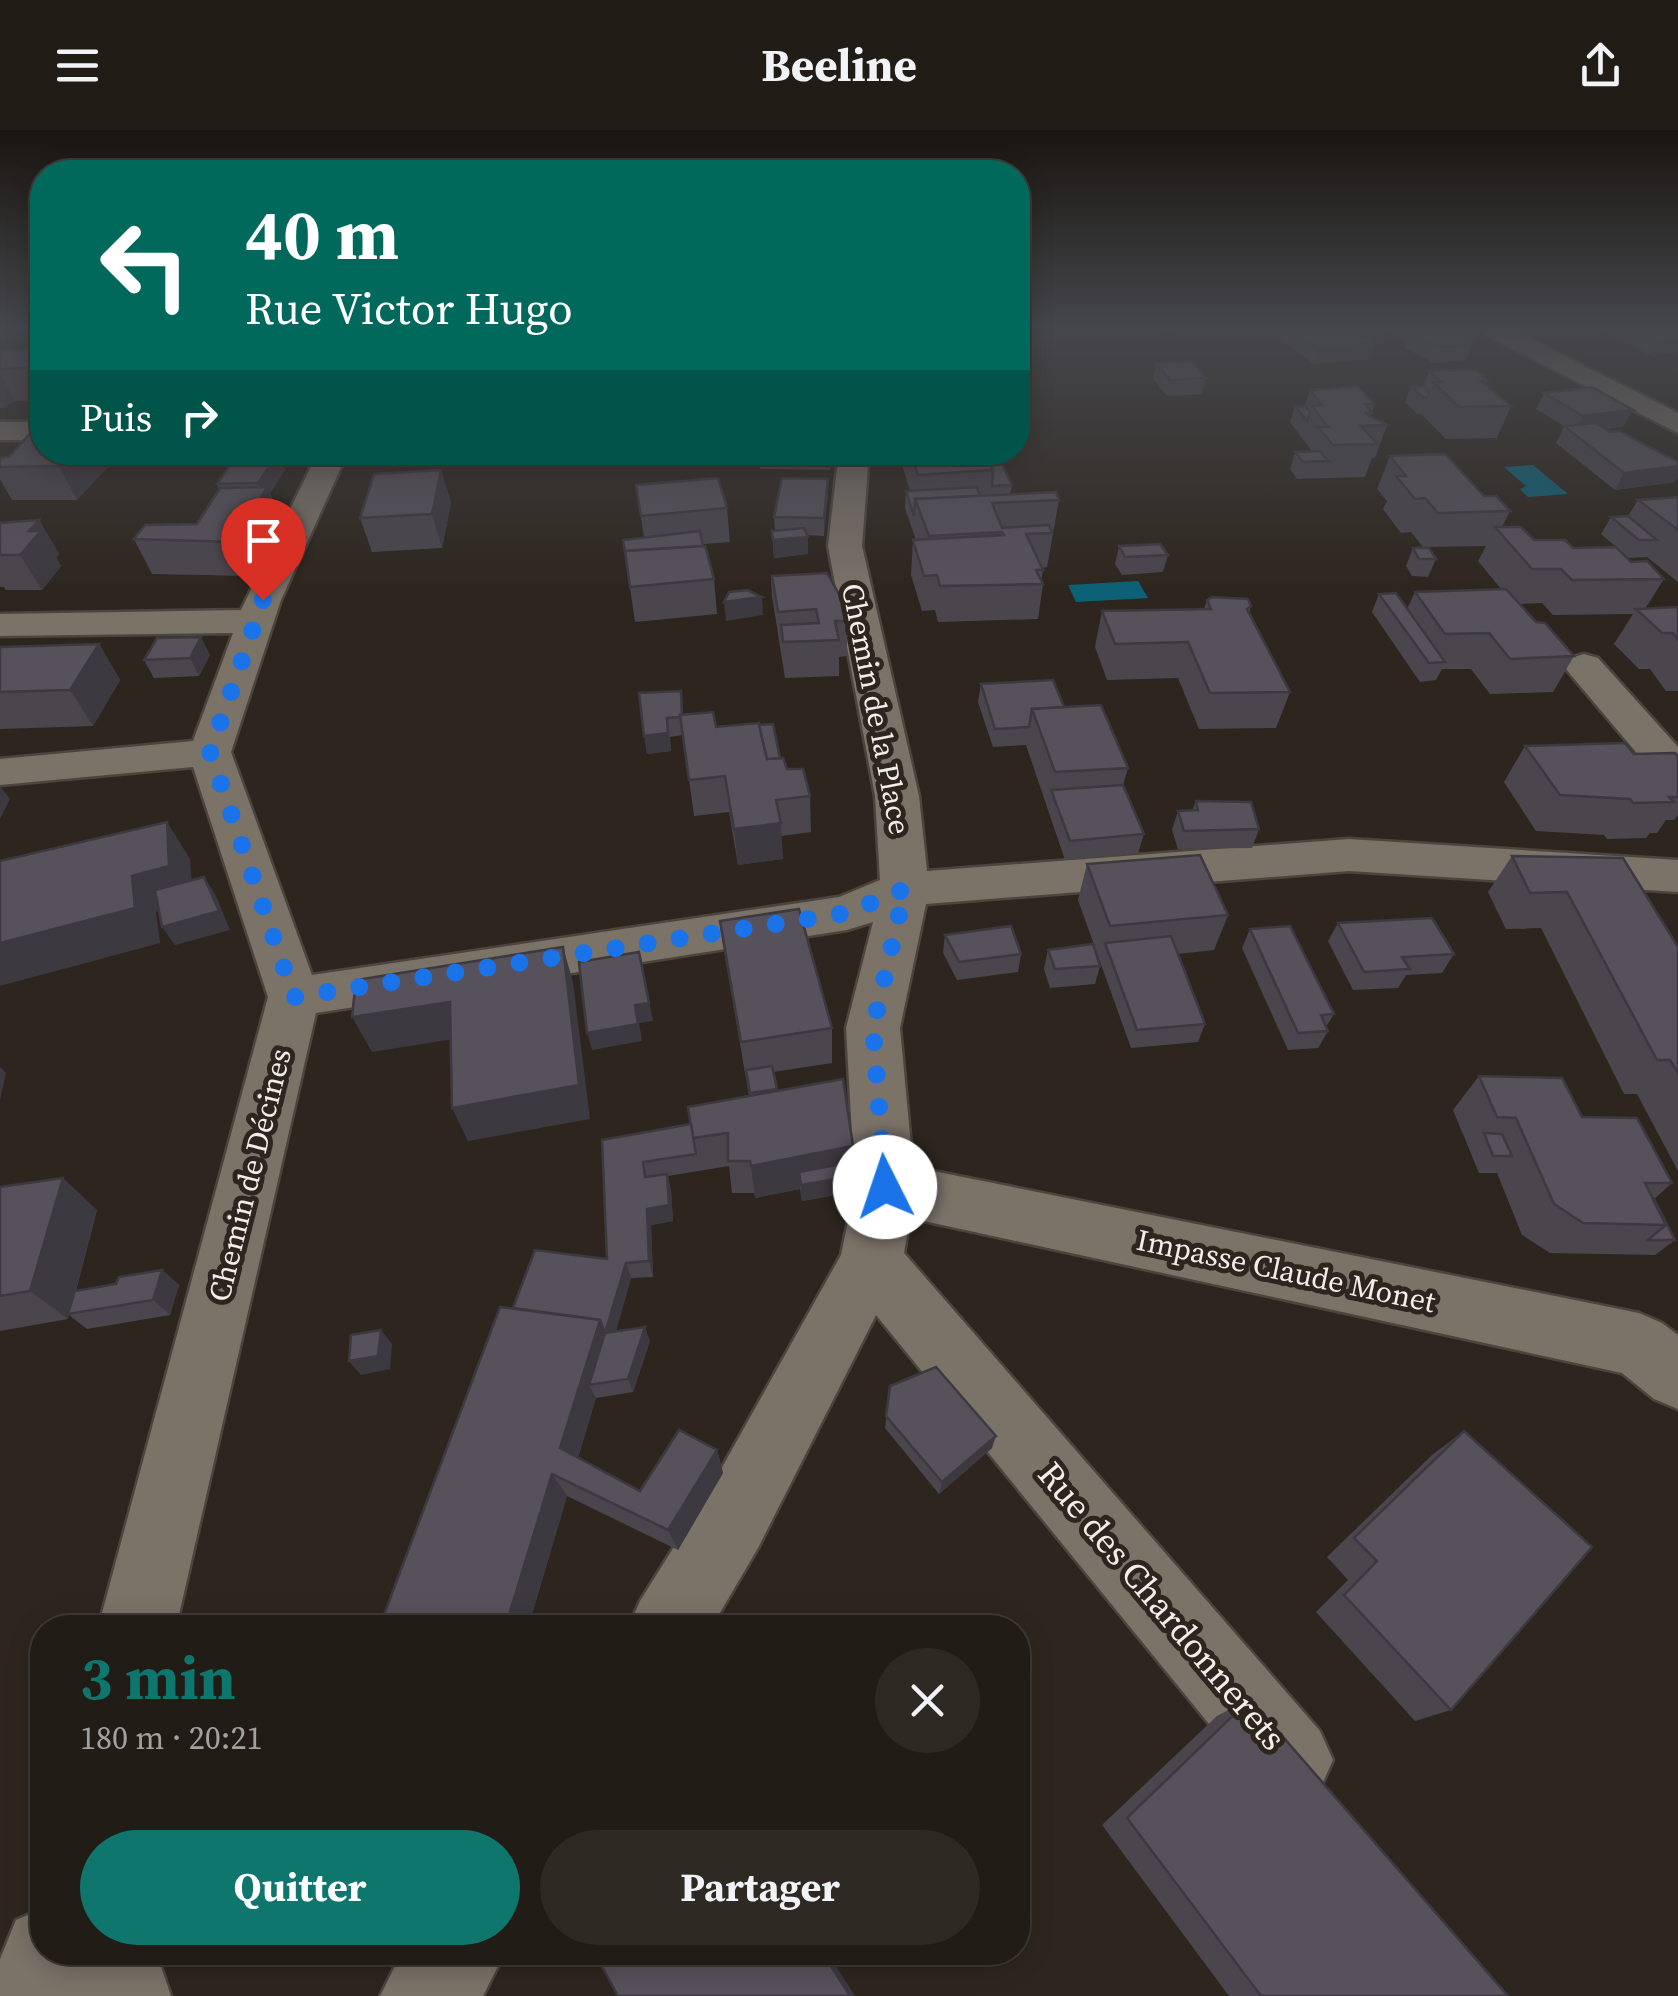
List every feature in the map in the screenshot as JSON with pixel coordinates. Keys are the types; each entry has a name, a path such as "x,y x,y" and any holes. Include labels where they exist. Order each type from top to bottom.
{"street":[{"path":"0,431 30,431"},
{"path":"327,465 256,621 210,752 294,997 847,913 905,889 1349,855 1678,876"},
{"name":"Chemin de la Place","path":"676,1615 732,1522 871,1261 885,1187 873,1028 905,889 898,796 845,546 853,465"},
{"path":"0,625 256,621"},
{"path":"1584,666 1678,774"},
{"path":"0,772 210,752"},
{"name":"Chemin de Décines","path":"140,1615 294,997"},
{"name":"Impasse Claude Monet","path":"885,1187 1639,1345 1678,1376"},
{"name":"Rue des Chardonnerets","path":"871,1261 1339,1816"},
{"path":"33,1996 44,1965"},
{"path":"114,1965 125,1996"},
{"path":"426,1996 450,1965"}],"water":[{"path":"1533,465 1568,494 1528,497 1520,489 1526,486 1504,467"},
{"path":"1138,581 1148,598 1076,602 1068,585"}],"building":[{"path":"1320,417 1372,417 1387,425 1361,426 1377,444 1333,445 1318,427 1328,427"},
{"path":"1595,423 1610,432 1619,431 1678,462 1678,466 1624,473 1564,426"},
{"path":"30,434 30,465 60,465 0,467 0,460 9,457"},
{"path":"1320,451 1328,461 1303,462 1295,452"},
{"path":"1445,454 1484,496 1496,496 1510,511 1438,513 1425,498 1415,499 1396,476 1406,476 1390,456"},
{"path":"230,465 270,465 258,483 217,484"},
{"path":"915,465 991,465 993,470 918,475"},
{"path":"991,465 1002,465 1012,485 992,486"},
{"path":"441,470 432,514 360,518 374,474"},
{"path":"718,478 727,508 641,516 636,485"},
{"path":"782,478 828,479 824,518 774,517"},
{"path":"267,487 236,542 134,539 145,525 197,524 220,488"},
{"path":"977,487 980,496 915,499 914,516 906,491"},
{"path":"1056,492 1059,500 992,503 1002,528 1049,525 1052,533 1026,534 1043,570 1036,570 1043,584 940,586 937,575 924,576 913,540 1004,535 1002,532 929,536 915,499"},
{"path":"1678,497 1678,530 1638,500"},
{"path":"1628,516 1657,540 1639,540 1611,517"},
{"path":"39,520 29,531 41,531 20,555 0,555 0,523"},
{"path":"1495,527 1521,527 1534,540 1565,540 1573,548 1616,547 1631,562 1647,561 1664,579 1572,580 1561,569 1532,569"},
{"path":"804,528 808,537 773,540 772,531"},
{"path":"700,531 703,546 625,551 623,540"},
{"path":"1160,544 1168,555 1125,557 1119,546"},
{"path":"705,546 714,579 630,587 625,551"},
{"path":"1413,548 1429,548 1436,559 1419,559"},
{"path":"827,573 845,605 847,621 835,621 839,640 783,642 781,625 819,623 816,609 778,612 772,576"},
{"path":"1506,589 1536,622 1545,623 1574,656 1510,659 1489,633 1445,634 1415,592"},
{"path":"747,590 762,597 724,602 729,592"},
{"path":"1396,593 1445,662 1429,663 1379,594"},
{"path":"1248,599 1251,606 1247,609 1290,692 1210,693 1188,642 1115,644 1102,611 1211,609 1207,600"},
{"path":"1678,607 1678,639 1673,633 1662,633 1636,609"},
{"path":"201,637 190,658 144,660 157,638"},
{"path":"99,644 70,690 0,692 0,647"},
{"path":"1053,680 1064,707 1032,709 1029,727 995,729 981,684"},
{"path":"681,691 682,715 667,718 668,733 644,736 639,693"},
{"path":"1101,705 1128,768 1055,772 1032,709"},
{"path":"713,712 716,727 759,723 767,759 783,758 787,769 803,769 810,796 776,800 781,823 734,829 725,776 689,780 680,715"},
{"path":"773,724 780,758 767,759 759,725"},
{"path":"1625,743 1634,754 1678,756 1678,797 1669,797 1674,802 1633,803 1630,799 1560,795 1525,746"},
{"path":"1123,785 1144,834 1070,841 1051,790"},
{"path":"1196,801 1251,802 1259,829 1184,831 1178,811 1198,810"},
{"path":"167,822 169,866 132,876 135,908 0,943 0,861"},
{"path":"1200,855 1228,915 1110,926 1087,864"},
{"path":"1512,856 1623,858 1678,947 1678,1073 1670,1060 1657,1060 1567,892 1530,893"},
{"path":"204,877 219,911 162,927 155,890"},
{"path":"799,909 832,1028 741,1042 720,921"},
{"path":"1432,918 1454,954 1402,957 1410,969 1364,972 1338,923"},
{"path":"1011,926 1021,954 959,962 945,935"},
{"path":"1290,926 1334,1014 1321,1015 1328,1031 1298,1033 1250,929"},
{"path":"1171,936 1205,1024 1137,1030 1105,943"},
{"path":"1093,944 1100,966 1055,969 1048,950"},
{"path":"563,947 579,1085 452,1108 450,1002 352,1017 356,980"},
{"path":"639,952 649,1003 635,1005 638,1024 587,1033 579,962"},
{"path":"772,1066 777,1089 750,1093 746,1070"},
{"path":"1479,1076 1562,1078 1582,1117 1637,1118 1672,1183 1645,1183 1666,1225 1583,1223 1554,1204 1516,1118 1497,1117"},
{"path":"843,1079 853,1146 751,1166 750,1161 728,1161 728,1133 693,1138 688,1107"},
{"path":"691,1124 696,1154 643,1162 645,1177 667,1174 669,1205 647,1209 649,1261 626,1263 605,1333 600,1320 513,1308 535,1250 607,1259 602,1140"},
{"path":"1484,1133 1502,1134 1512,1156 1493,1156"},
{"path":"846,1163 842,1178 801,1185 799,1172"},
{"path":"63,1178 30,1291 0,1296 0,1187"},
{"path":"1653,1199 1675,1240 1648,1240 1666,1225"},
{"path":"162,1270 153,1300 68,1314 75,1291 116,1284 119,1277"},
{"path":"500,1307 600,1320 560,1448 640,1491 679,1430 717,1450 668,1530 552,1474 509,1615 384,1615"},
{"path":"645,1327 628,1379 589,1385 605,1333"},
{"path":"381,1330 378,1356 349,1361 351,1335"},
{"path":"936,1367 996,1436 942,1482 886,1416 890,1386"},
{"path":"1464,1431 1592,1547 1451,1710 1344,1595 1377,1561 1354,1538"},
{"path":"1250,1699 1508,1996 1261,1996 1127,1818"},
{"path":"601,1965 830,1965 850,1996 618,1996"}],"route":[{"path":"263,600 210,752 294,997 847,913 905,889 873,1028 885,1187"}]}
